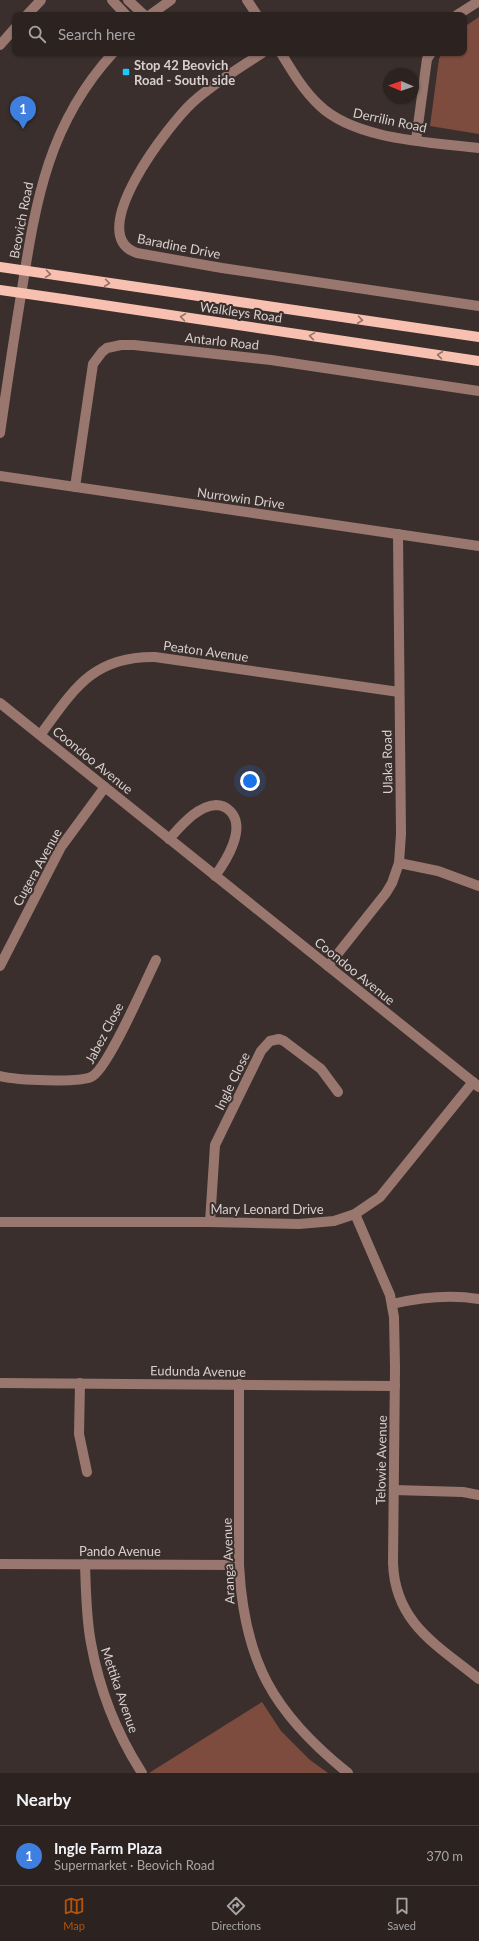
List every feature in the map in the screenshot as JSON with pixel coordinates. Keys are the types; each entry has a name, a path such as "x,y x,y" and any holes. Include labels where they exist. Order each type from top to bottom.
{"main road":[{"name":"Walkleys Road","path":"0,267 479,337"},
{"name":"Walkleys Road","path":"0,290 479,361"}],"street":[{"path":"30,12 41,0"},
{"path":"112,0 123,12"},
{"path":"128,0 141,12"},
{"path":"154,12 171,0"},
{"path":"247,0 255,12"},
{"path":"461,12 479,0"},
{"path":"0,45 12,31"},
{"name":"Beovich Road","path":"0,433 2,405 34,215 43,178 58,138 75,105 111,56"},
{"name":"Baradine Drive","path":"257,56 216,83 194,102 176,119 155,145 130,192 120,218 119,236 125,247 137,253 222,268 479,306"},
{"name":"Derrilin Road","path":"283,56 310,96 337,119 359,129 416,140 479,148"},
{"path":"416,140 427,59 429,56"},
{"name":"Antarlo Road","path":"75,487 93,364 102,352 114,346 134,345 233,355 479,391"},
{"name":"Nurrowin Drive","path":"0,476 398,534 478,542"},
{"name":"Ulaka Road","path":"328,966 386,893 399,863 401,834 398,534"},
{"name":"Peaton Avenue","path":"40,734 64,703 90,676 110,663 136,658 155,657 399,692"},
{"name":"Coondoo Avenue","path":"0,703 476,1085"},
{"name":"Cugera Avenue","path":"0,966 60,847 105,787"},
{"path":"169,839 183,824 201,810 216,805 229,809 233,814 237,828 230,849 216,876"},
{"path":"399,863 438,871 479,886"},
{"name":"Jabez Close","path":"0,1076 11,1078 73,1080 91,1078 96,1074 108,1056 156,960"},
{"name":"Ingle Close","path":"210,1222 215,1145 262,1051 270,1040 279,1039 321,1069 338,1092"},
{"name":"Mary Leonard Drive","path":"0,1222 210,1222 314,1224 334,1221 355,1214 372,1204 387,1190 476,1085"},
{"name":"Telowie Avenue","path":"355,1214 392,1304 395,1386 393,1572 396,1590 409,1618 426,1636 479,1679"},
{"path":"392,1304 433,1296 479,1299"},
{"name":"Eudunda Avenue","path":"0,1382 395,1386"},
{"path":"80,1383 79,1434 87,1472"},
{"name":"Aranga Avenue","path":"239,1384 239,1565 240,1594 247,1631 257,1663 271,1689 298,1728 321,1752 348,1773"},
{"path":"394,1490 463,1492 479,1495"},
{"name":"Pando Avenue","path":"0,1564 239,1565"},
{"name":"Mettika Avenue","path":"84,1564 90,1636 99,1675 114,1718 142,1773"}],"shaded area":[{"path":"479,17 479,134 430,126 439,59 440,56 467,56 467,25"},
{"path":"262,1702 281,1731 310,1760 328,1773 149,1773"}],"place":[{"name":"Stop 42 Beovich Road - South side","path":"126,72"},
{"name":"Ingle Farm Plaza","path":"23,129"}]}
